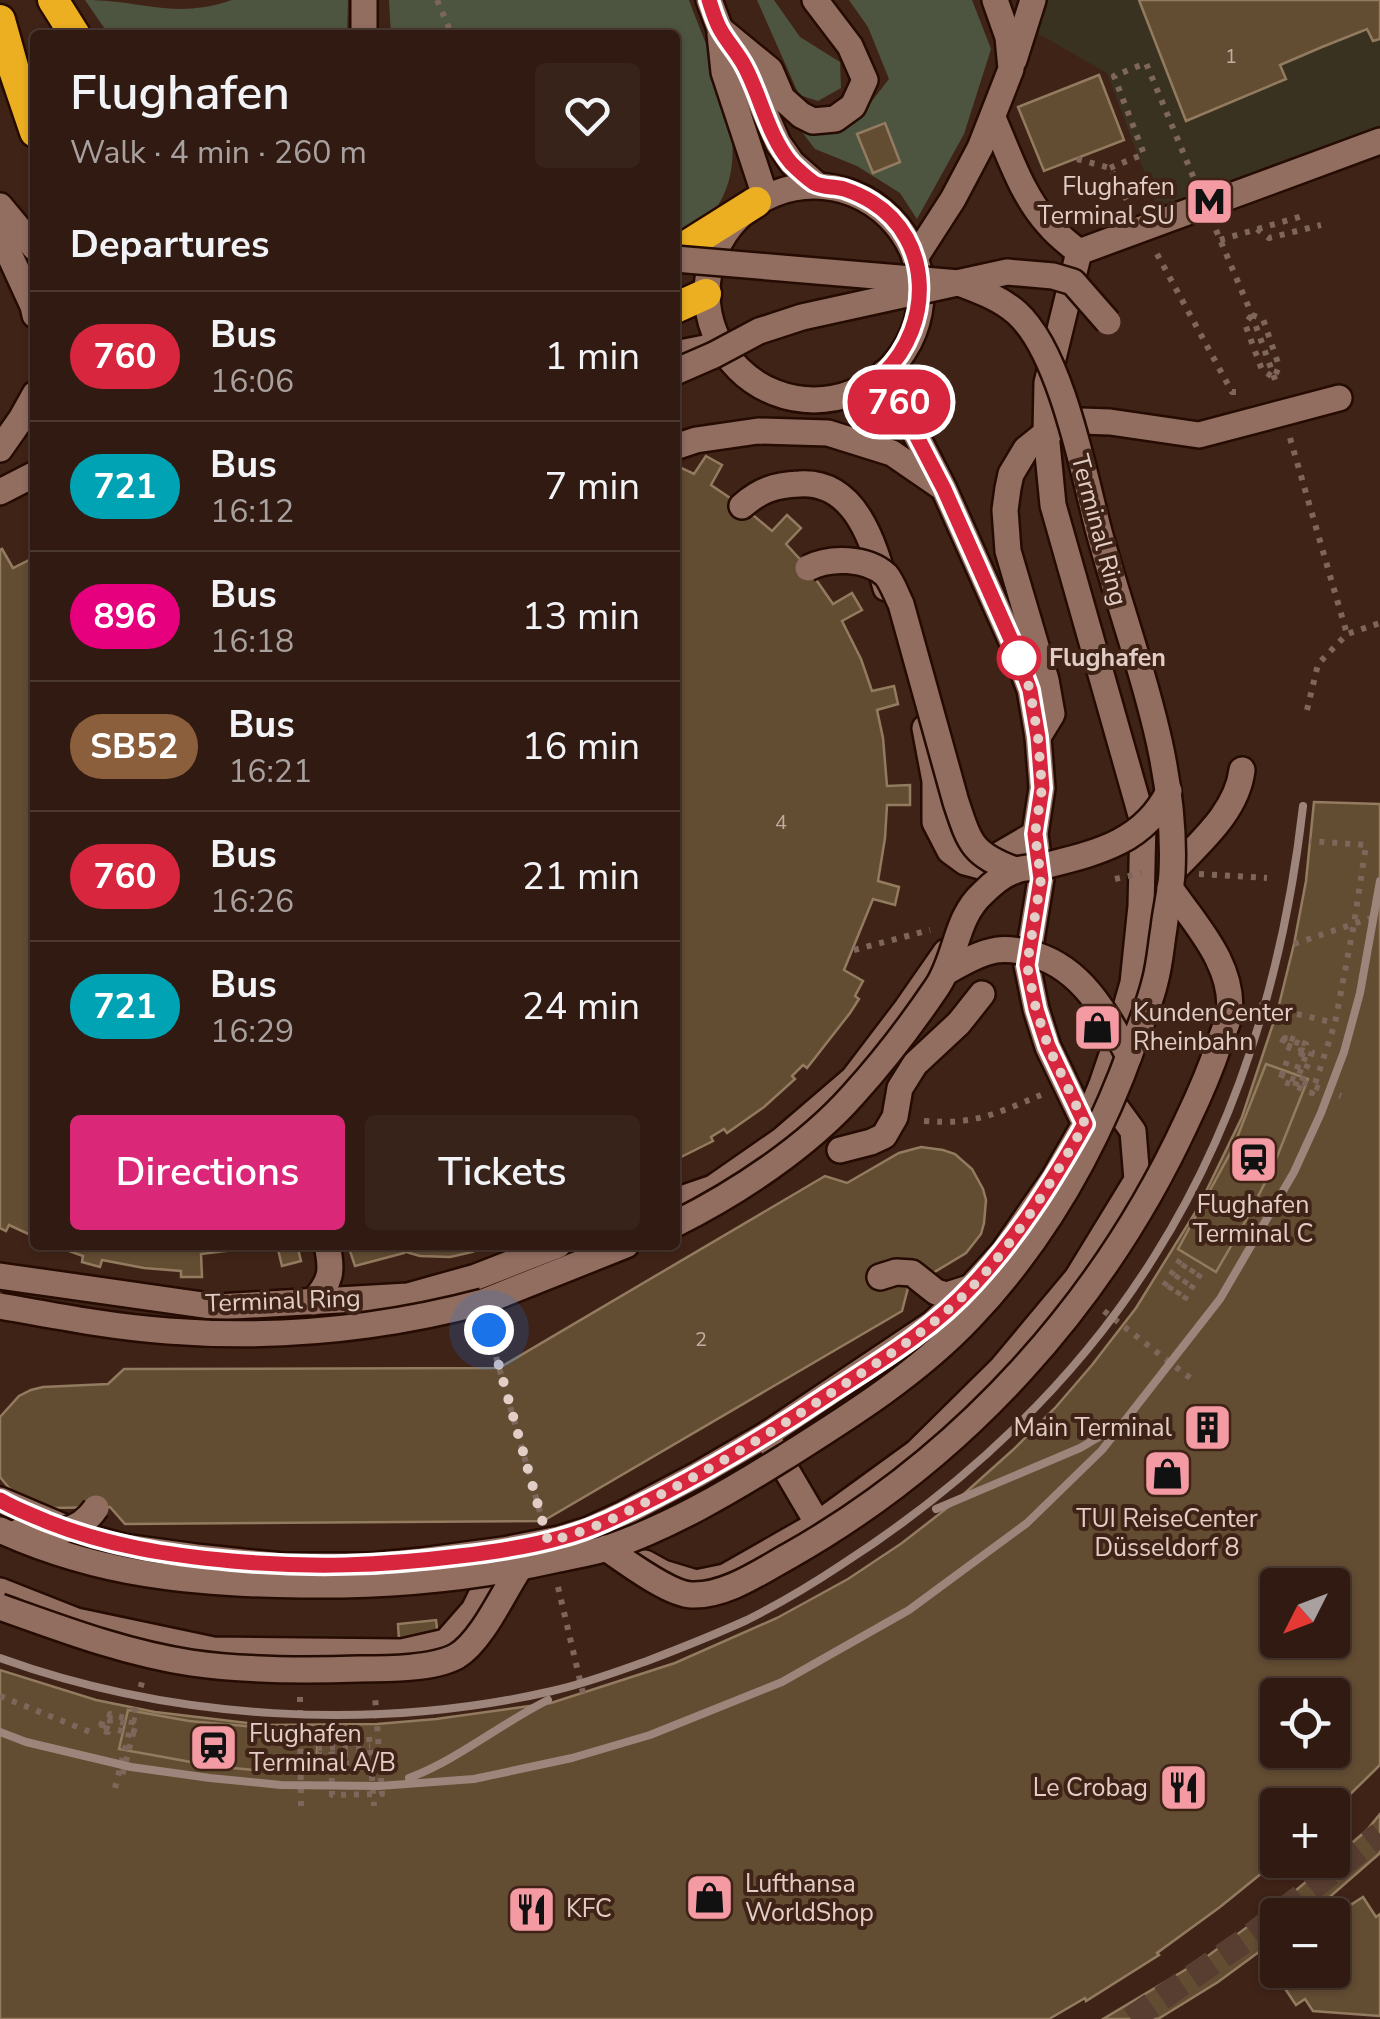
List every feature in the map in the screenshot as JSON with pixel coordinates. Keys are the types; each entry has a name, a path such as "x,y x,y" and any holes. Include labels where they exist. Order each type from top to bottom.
{"highway":[{"path":"53,0 72,30"},
{"path":"0,20 30,117"},
{"path":"680,253 760,199"},
{"path":"680,306 706,294"}],"street":[{"path":"364,0 364,30"},
{"path":"709,0 720,28 744,65 778,143 792,163 817,184"},
{"path":"720,28 770,70 782,98 801,115 814,121 836,119 853,106 866,80 850,46 815,0"},
{"path":"995,0 1008,38 1011,69"},
{"path":"915,258 953,199 994,118 1033,0"},
{"path":"720,28 724,72 760,199"},
{"path":"994,118 1038,212 1079,252 1380,141"},
{"path":"817,184 844,189 872,202 890,217 915,258 921,286 920,309 910,339 884,373 860,390 834,398 798,399 772,392 744,375 720,345 708,320 706,294 717,248 730,227 760,199 790,187 817,184"},
{"path":"0,206 30,242"},
{"path":"0,234 30,298"},
{"name":"Terminal Ring","path":"0,1500 87,1537 196,1558 283,1566 511,1559 548,1541 597,1539 766,1436 932,1324 974,1285 1013,1238 1085,1124 1116,1046 1133,983 1143,822 1053,505 1046,433 1047,383 1079,252"},
{"name":"Terminal Ring","path":"0,1530 42,1549 150,1576 221,1584 350,1586 417,1582 663,1525 727,1494 842,1422 925,1360 968,1320 1038,1236 1091,1147 1114,1098 1155,984 1171,880 1169,791 1155,726 1072,428 1043,348 1017,314 992,295 959,283 680,256"},
{"path":"680,370 759,331 802,317 1007,272 1073,282 1108,322"},
{"path":"680,353 720,345"},
{"path":"884,373 944,489 1030,690 1042,788 1035,834 1041,879 1027,965 1048,1046 1085,1124"},
{"path":"1038,737 1052,714 1046,680 1008,551 1006,510 1011,474 1026,449 1060,426 1082,421 1199,435 1339,398"},
{"path":"0,448 30,403"},
{"path":"680,445 758,432 828,433 892,454 944,489"},
{"path":"0,492 30,477"},
{"path":"742,506 757,493 778,485 817,482 848,502 872,538 923,716 935,781 935,822 950,850 965,862 980,866 1035,834"},
{"path":"808,568 820,562 841,560 866,565 886,576 901,604 966,832 987,860 1015,870"},
{"path":"597,1539 654,1580 688,1596 718,1592 755,1575 853,1516 928,1459 958,1434 1059,1328 1138,1216 1206,1080 1229,1015 1226,976 1171,880 1227,810 1240,785 1242,770"},
{"path":"680,1221 775,1163 851,1098 946,972 967,910 980,894 1015,870 1094,854 1120,842 1151,820 1169,791"},
{"path":"680,1199 713,1188 782,1140 853,1079 1035,834"},
{"path":"946,972 999,949 1020,950 1044,958 1078,980 1104,1011 1129,1056"},
{"path":"840,1150 889,1137 900,1088 915,1064 959,1023 982,994"},
{"path":"597,1539 663,1573 696,1583 726,1578 818,1524 917,1452 1001,1368 1077,1278 1136,1180 1133,1132 1101,1086"},
{"path":"312,1302 327,1286 332,1264 328,1250"},
{"name":"Terminal Ring","path":"0,1276 217,1308 408,1296 476,1277 545,1250"},
{"path":"0,1306 164,1331 310,1331 446,1312 483,1302 613,1250"},
{"path":"880,1277 912,1273 936,1292 947,1295 974,1285"},
{"path":"766,1436 818,1524"},
{"path":"0,1530 44,1534 75,1528 88,1520 96,1508"},
{"path":"0,1592 76,1621 213,1650 402,1652 446,1642 511,1559"},
{"path":"0,1607 118,1647 188,1662 249,1670 383,1669 436,1663 456,1656 479,1634 511,1559"}],"path":[{"path":"437,0 451,30"},
{"path":"1077,158 1110,168 1144,154 1114,76 1146,63 1168,118"},
{"path":"1110,168 1232,392 1280,394 1347,634"},
{"path":"1220,240 1306,215"},
{"path":"1257,228 1268,238 1321,225"},
{"path":"1252,315 1263,319 1279,366 1274,377 1262,370 1245,324 1252,315"},
{"path":"1306,710 1318,664 1347,634 1380,623"},
{"path":"1298,1084 1312,1092 1335,1023 1366,845 1310,841"},
{"path":"1114,880 1148,872 1171,880 1267,878"},
{"path":"1294,944 1380,915"},
{"path":"854,950 962,922"},
{"path":"1247,1003 1335,1023"},
{"path":"1295,1074 1306,1044 1284,1036 1281,1044 1300,1052 1302,1048"},
{"path":"1285,1038 1312,1052 1298,1084 1307,1052 1283,1044 1285,1038"},
{"path":"1283,1072 1280,1080 1341,1096"},
{"path":"889,1137 927,1122 990,1117 1066,1086"},
{"path":"1186,1256 1174,1293 1201,1265"},
{"path":"1122,1326 1190,1378"},
{"path":"489,1330 548,1541 582,1693"},
{"path":"114,1788 127,1725 150,1654"},
{"path":"300,1670 301,1806"},
{"path":"330,1726 332,1795 382,1794 375,1695"},
{"path":"0,1696 90,1732"},
{"path":"121,1780 136,1721 110,1714 106,1731 101,1730 108,1716 127,1725"},
{"path":"127,1725 118,1730 133,1734"},
{"path":"331,1737 369,1736 374,1806"},
{"path":"317,1751 370,1749"},
{"path":"332,1764 371,1763"}],"shaded area":[{"path":"1023,0 1380,0 1380,129 1160,214 1107,73 1037,33"}],"green space":[{"path":"85,0 175,9 232,0 348,0 347,30 106,30"},
{"path":"389,0 689,0 727,106 732,161 727,187 706,220 680,234 680,30 391,30"},
{"path":"757,0 774,0 800,37 840,62 841,88 818,101 799,95"},
{"path":"849,0 972,0 991,49 964,134 917,219 900,193 857,166 815,149 789,115 861,115 889,79 868,27"}],"building":[{"path":"1139,0 1380,0 1380,39 1373,41 1367,29 1322,47 1280,65 1286,79 1186,121"},
{"path":"1099,75 1124,140 1044,171 1018,107"},
{"path":"885,123 900,162 873,173 857,134"},
{"path":"706,456 722,465 711,485 772,531 787,515 801,528 786,544 833,604 852,593 862,610 842,621 872,691 894,686 898,704 877,710 887,786 910,785 910,805 887,805 878,881 899,887 895,905 873,899 844,970 863,981 855,996 859,999 850,1013 807,1068 803,1065 792,1076 795,1079 764,1107 727,1133 724,1129 711,1137 713,1141 680,1158 680,467 694,474"},
{"path":"0,550 13,568 30,560 30,1235 9,1225 6,1231 0,1228"},
{"name":"Main Terminal","path":"1314,802 1380,804 1380,1765 1350,1794 1350,1788 1260,1788 1260,1875 1159,1955 1086,2001 1085,1998 1049,2019 0,2019 0,1670 96,1700 155,1712 265,1725 436,1719 551,1703 675,1663 777,1618 848,1579 956,1501 1015,1448 1055,1408 1136,1308 1198,1208 1242,1117 1278,1009 1306,881"},
{"name":"Flughafen Terminal C","path":"1266,1064 1308,1079 1273,1167 1216,1272 1178,1249 1233,1148"},
{"path":"921,1147 955,1154 972,1169 983,1189 984,1223 981,1234 966,1253 908,1288 902,1311 543,1521 125,1524 110,1507 49,1508 14,1494 0,1477 0,1417 19,1396 31,1390 108,1384 124,1369 499,1368 825,1176 847,1183 899,1153"},
{"path":"67,1250 234,1250 201,1254 202,1277 181,1277 181,1271 102,1260 100,1267 82,1262 83,1256"},
{"path":"278,1250 298,1250 301,1261 282,1266"},
{"path":"350,1250 404,1250 404,1253 355,1266"},
{"path":"405,1250 477,1250 450,1257"},
{"path":"436,1620 438,1637 399,1640 398,1624"},
{"path":"128,1710 189,1721 318,1729 316,1773 213,1766 119,1749"},
{"path":"1380,1814 1380,1853 1328,1898 1287,1898 1310,1878 1350,1878 1350,1844"},
{"path":"1363,1897 1376,1917 1380,1914 1380,2016 1313,2011 1305,1999 1296,2005 1285,1988 1350,1988 1350,1905"},
{"path":"1260,1918 1260,1951 1218,1982 1158,2019 1103,2019 1205,1958"}],"tunnel":[{"path":"1131,2019 1247,1939 1380,1834"}],"railway":[{"path":"0,1658 66,1679 203,1706 344,1715 415,1712 484,1704 600,1678 747,1620 830,1572 931,1501 1014,1428 1089,1347 1154,1257 1211,1152 1254,1040 1284,924 1303,806"},
{"path":"0,1732 131,1767 210,1778 281,1785 379,1786 474,1779 572,1758 650,1735 782,1682 909,1610 1027,1523 1102,1450 1220,1299 1294,1172 1321,1113 1344,1052 1360,993 1380,881"},
{"path":"936,1509 1080,1448 1109,1431"},
{"path":"409,1778 548,1700"}],"bus line":[{"name":"760","path":"0,1500 87,1537 124,1547 283,1566 370,1566 421,1561 503,1550 588,1530 766,1436 932,1324 1003,1252 1054,1178 1085,1124 1048,1046 1027,965 1041,879 1035,834 1042,788 1030,690 944,489 884,373 910,339 920,309 921,286 915,258 890,217 872,202 844,189 817,184 792,163 778,143 744,65 720,28 709,0"}],"place":[{"name":"Flughafen Terminal SU","path":"1210,201"},
{"name":"Flughafen","path":"1019,658"},
{"name":"KundenCenter Rheinbahn","path":"1098,1027"},
{"name":"Flughafen Terminal C","path":"1253,1159"},
{"name":"Main Terminal","path":"1207,1428"},
{"name":"TUI ReiseCenter Düsseldorf 8","path":"1167,1473"},
{"name":"Flughafen Terminal A/B","path":"214,1748"},
{"name":"Le Crobag","path":"1183,1788"},
{"name":"Lufthansa WorldShop","path":"710,1898"},
{"name":"KFC","path":"531,1909"}],"route":[{"path":"489,1330 548,1541 588,1530 623,1514 766,1436 932,1324 1003,1252 1054,1178 1085,1124 1048,1046 1027,965 1041,879 1035,834 1042,788 1030,690 1019,658"}]}
